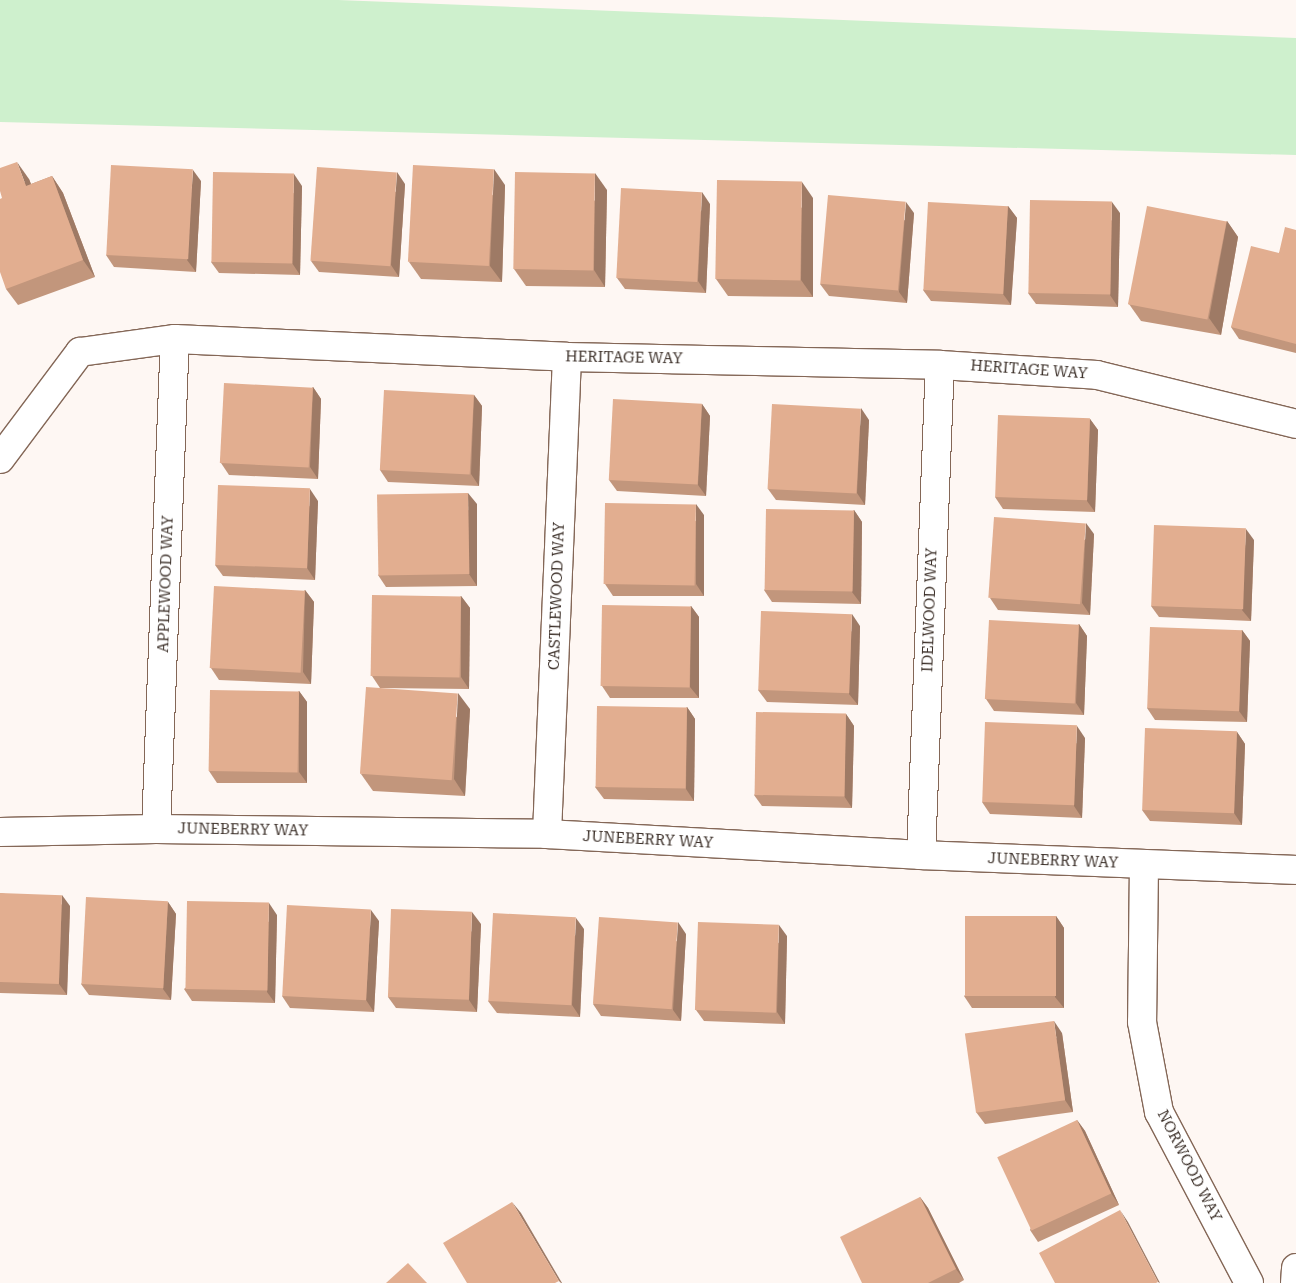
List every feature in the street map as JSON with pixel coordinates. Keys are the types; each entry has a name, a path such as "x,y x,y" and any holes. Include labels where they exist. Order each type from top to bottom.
{"street":[{"name":"HERITAGE WAY","path":"0,459 80,352 175,338 567,357 940,365 1097,375 1296,424"},
{"name":"APPLEWOOD WAY","path":"156,829 175,338"},
{"name":"CASTLEWOOD WAY","path":"547,834 567,357"},
{"name":"IDELWOOD WAY","path":"921,855 940,365"},
{"name":"JUNEBERRY WAY","path":"0,832 156,829 547,834 921,855 1296,870"},
{"name":"NORWOOD WAY","path":"1144,864 1142,1022 1159,1112 1249,1283"},
{"path":"1294,1283 1296,1268"}],"green space":[{"path":"0,0 338,0 1296,38 1296,155 0,122"}],"building":[{"path":"17,162 26,186 52,176 83,260 6,289 0,272 0,199 2,198 0,191 0,168"},
{"path":"111,165 193,169 188,259 106,255"},
{"path":"413,165 494,169 489,266 408,262"},
{"path":"317,167 397,173 390,266 310,261"},
{"path":"213,172 294,173 292,263 211,262"},
{"path":"515,172 595,173 593,270 513,269"},
{"path":"717,180 802,181 800,280 715,279"},
{"path":"621,188 702,192 697,282 616,278"},
{"path":"828,195 906,202 898,290 820,284"},
{"path":"1030,200 1112,201 1110,294 1028,293"},
{"path":"928,202 1008,206 1003,294 923,290"},
{"path":"1147,206 1227,221 1207,320 1128,304"},
{"path":"1285,227 1296,230 1296,344 1231,327 1251,246 1279,253"},
{"path":"224,383 313,388 309,468 220,463"},
{"path":"384,390 474,395 470,475 380,470"},
{"path":"613,399 702,404 698,485 609,480"},
{"path":"772,404 861,409 856,494 768,489"},
{"path":"998,415 1090,418 1087,500 995,497"},
{"path":"218,485 310,488 307,568 215,565"},
{"path":"468,493 469,574 378,576 377,495"},
{"path":"605,503 696,505 695,586 604,584"},
{"path":"766,509 854,511 853,592 765,590"},
{"path":"994,517 1086,523 1080,604 988,598"},
{"path":"1154,525 1246,528 1243,609 1151,606"},
{"path":"214,586 305,591 301,673 210,668"},
{"path":"372,595 461,597 460,678 371,676"},
{"path":"602,605 691,607 690,688 601,686"},
{"path":"761,611 852,614 849,693 758,690"},
{"path":"989,620 1079,625 1075,704 985,699"},
{"path":"1150,627 1242,630 1239,711 1147,708"},
{"path":"366,687 458,693 452,780 360,774"},
{"path":"210,690 299,692 298,773 209,771"},
{"path":"597,706 687,708 686,789 596,787"},
{"path":"756,712 846,714 845,797 755,795"},
{"path":"985,722 1077,725 1074,805 982,802"},
{"path":"1145,728 1237,731 1234,813 1142,810"},
{"path":"0,893 62,895 59,984 0,982"},
{"path":"86,897 168,901 163,988 81,984"},
{"path":"187,901 269,902 267,990 185,989"},
{"path":"287,905 371,909 366,1000 282,996"},
{"path":"391,909 472,912 469,1000 388,997"},
{"path":"493,913 576,917 571,1005 488,1001"},
{"path":"965,916 1056,916 1056,996 965,996"},
{"path":"599,917 678,923 672,1009 593,1004"},
{"path":"698,922 779,925 776,1013 695,1010"},
{"path":"1054,1021 1065,1100 976,1113 965,1034"},
{"path":"1077,1120 1111,1193 1031,1231 997,1157"},
{"path":"920,1197 956,1269 928,1283 862,1283 840,1237"},
{"path":"512,1202 559,1281 555,1283 467,1283 443,1243"},
{"path":"1120,1210 1158,1282 1055,1283 1039,1253"},
{"path":"408,1263 427,1283 386,1283"}]}
